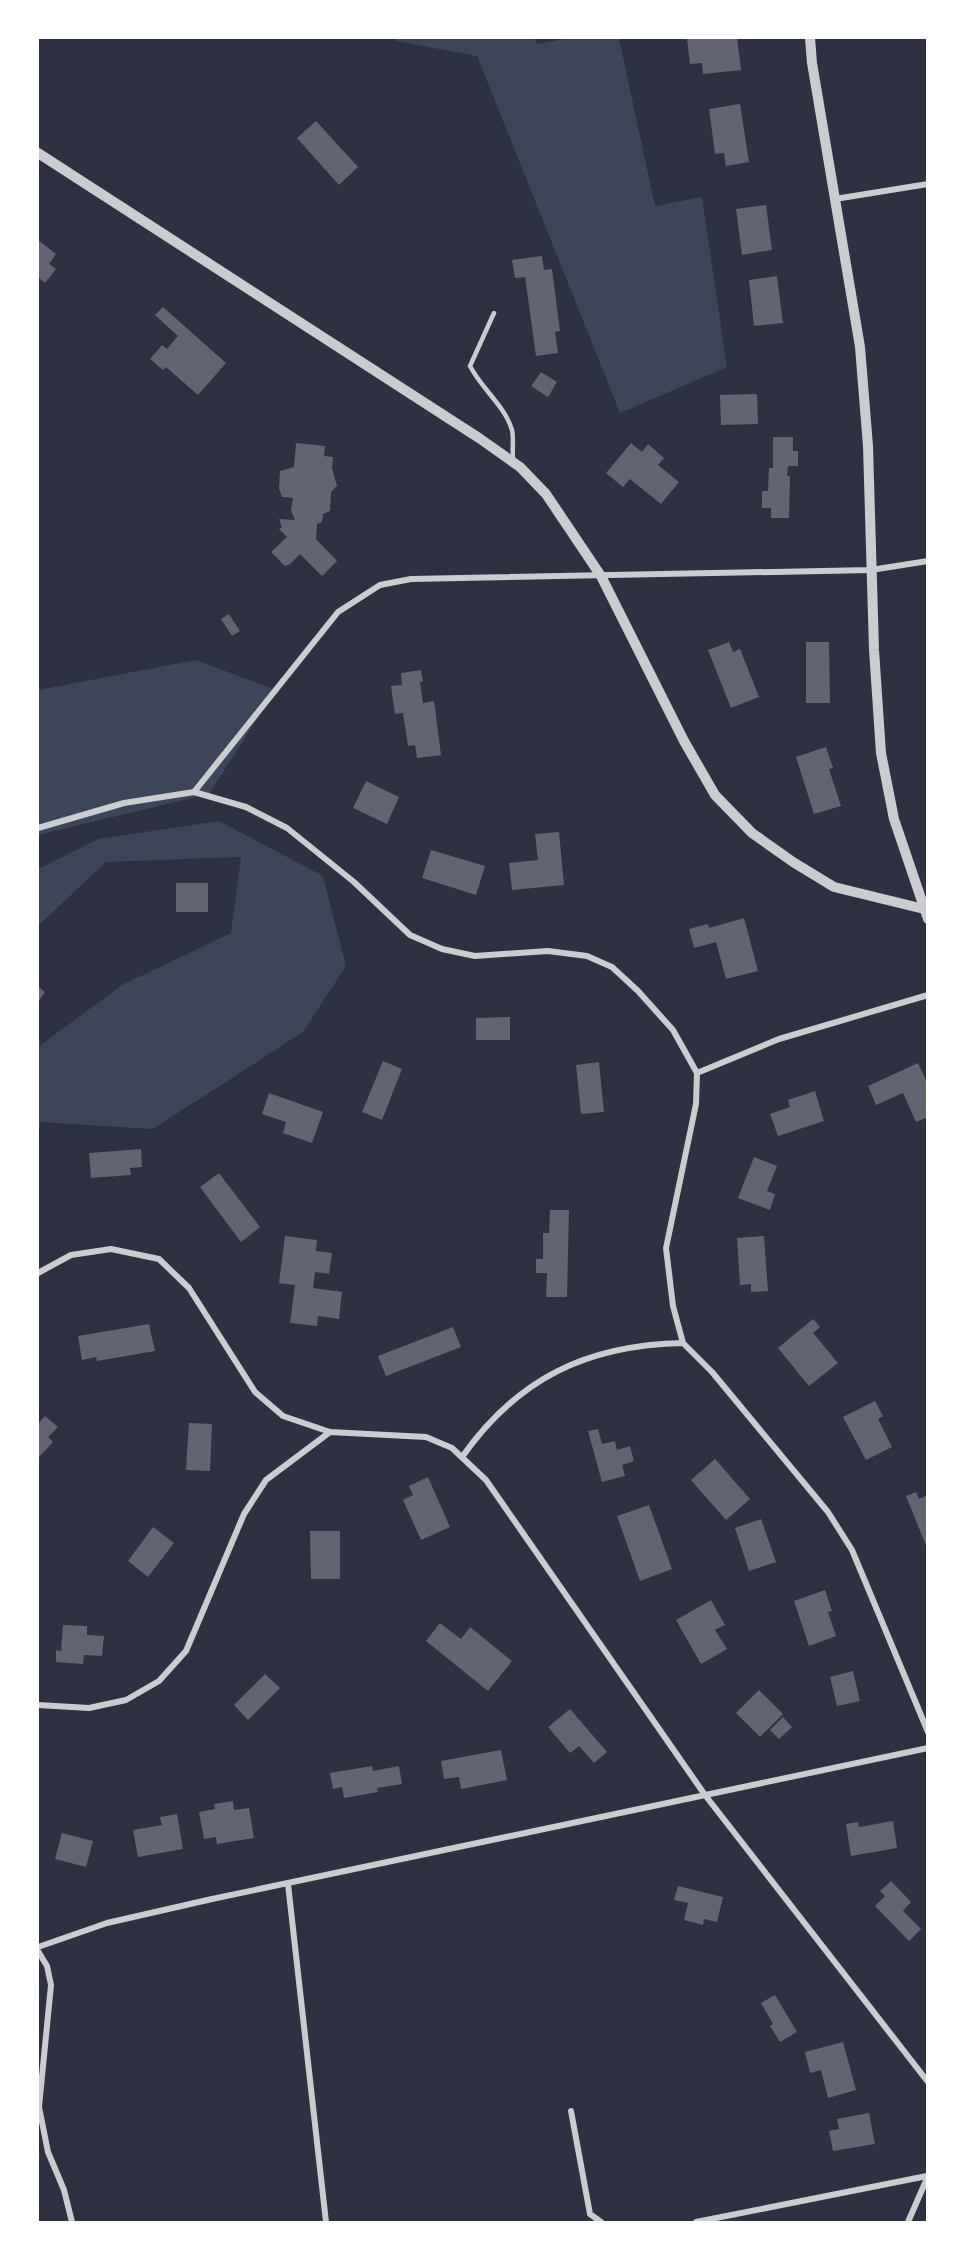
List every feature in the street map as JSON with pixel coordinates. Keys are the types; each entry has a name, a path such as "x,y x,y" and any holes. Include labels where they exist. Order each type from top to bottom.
{"street":[{"path":"810,38 812,63 860,347 868,446 874,650 881,753 894,819 926,914"},
{"path":"38,153 513,462 546,494 601,576 689,750 715,795 744,825 793,862 834,886 926,914"},
{"path":"835,199 927,184"},
{"path":"195,792 338,612 380,585 411,579 871,570 927,561"},
{"path":"38,828 123,803 195,792 246,807 287,828 354,882 410,935 442,949 475,956 548,951 587,956 612,967 638,991 673,1030 698,1073 696,1104 666,1248 673,1306 683,1343 712,1372 828,1512 852,1550 927,1732"},
{"path":"698,1073 779,1039 927,994"},
{"path":"38,1273 71,1255 111,1249 159,1258 189,1288 255,1392 283,1416 330,1432 426,1437 452,1448 462,1457 486,1480 705,1795 927,2082"},
{"path":"462,1457 485,1427 510,1402 553,1373 602,1353 654,1344 683,1343"},
{"path":"38,1706 89,1708 126,1700 159,1681 186,1651 244,1514 266,1480 330,1432"},
{"path":"72,2223 64,2190 48,2152 39,2107 51,1985 47,1966 38,1949 107,1923 927,1748"},
{"path":"288,1884 326,2223"},
{"path":"571,2111 590,2214 601,2223"},
{"path":"696,2223 927,2176"},
{"path":"908,2223 927,2176"}],"lane":[{"path":"494,313 470,366 477,380 497,403 512,430 513,462"}],"shaded area":[{"path":"397,38 534,38 537,44 570,38 619,38 655,206 702,197 727,367 620,413 477,56 396,41"},
{"path":"196,660 276,690 209,794 38,835 38,690"},
{"path":"219,821 323,876 346,966 303,1032 153,1129 38,1122 38,1047 122,985 231,933 241,857 106,862 38,926 38,869 98,839"}],"building":[{"path":"687,38 737,38 741,70 703,74 702,63 690,64"},
{"path":"740,104 749,162 726,166 724,153 715,154 709,109"},
{"path":"316,121 358,167 339,185 297,138"},
{"path":"766,205 772,250 742,255 736,209"},
{"path":"38,240 56,254 49,264 56,269 45,283 38,277"},
{"path":"542,256 544,270 552,269 560,331 555,332 558,353 536,356 525,277 515,278 512,260"},
{"path":"777,276 783,323 754,326 749,280"},
{"path":"163,307 226,363 198,395 166,367 163,370 150,359 162,345 167,349 178,336 155,315"},
{"path":"541,372 557,382 548,397 531,386"},
{"path":"757,394 758,424 721,425 720,395"},
{"path":"773,437 793,437 793,451 798,451 798,466 788,466 787,476 790,476 789,518 771,518 771,508 762,508 762,491 768,491 769,468 773,468"},
{"path":"296,443 325,446 324,456 333,457 332,468 337,486 331,492 330,511 323,514 322,522 317,524 316,539 337,561 322,576 300,554 285,566 271,552 287,537 279,529 282,527 279,519 295,520 291,510 293,498 282,497 279,488 280,471 294,467"},
{"path":"631,443 642,452 648,444 664,458 658,465 679,482 661,504 630,479 623,487 606,473"},
{"path":"229,614 240,631 232,636 221,619"},
{"path":"729,642 733,652 740,649 759,697 731,708 708,650"},
{"path":"806,642 829,642 830,703 806,703"},
{"path":"421,670 423,703 434,701 441,755 417,758 415,745 408,746 403,713 395,714 391,686 402,685 401,673"},
{"path":"826,747 833,768 829,769 841,806 814,814 796,757"},
{"path":"366,781 399,797 387,824 353,808"},
{"path":"559,832 564,885 512,890 509,863 538,860 535,834"},
{"path":"431,850 485,866 476,895 422,878"},
{"path":"176,883 208,883 208,912 176,912"},
{"path":"744,918 758,971 726,979 716,942 694,948 689,929 708,924 709,928"},
{"path":"38,986 45,992 38,1002"},
{"path":"510,1017 510,1040 476,1040 476,1018"},
{"path":"383,1061 402,1069 382,1120 362,1112"},
{"path":"599,1062 604,1112 581,1114 576,1065"},
{"path":"918,1063 928,1084 928,1117 916,1122 903,1093 876,1105 868,1086"},
{"path":"815,1091 824,1121 778,1136 770,1114 790,1107 788,1100"},
{"path":"269,1093 323,1112 312,1143 283,1133 286,1122 262,1114"},
{"path":"141,1149 142,1167 130,1168 131,1175 91,1178 89,1153"},
{"path":"754,1157 777,1166 767,1191 775,1194 770,1210 738,1198"},
{"path":"219,1173 260,1227 241,1242 200,1187"},
{"path":"550,1210 569,1210 567,1297 546,1297 547,1273 536,1273 536,1259 543,1259 543,1233 549,1233"},
{"path":"285,1236 317,1240 316,1251 332,1253 329,1274 315,1272 313,1288 342,1292 339,1319 318,1316 317,1326 290,1323 295,1285 279,1283"},
{"path":"764,1236 768,1291 751,1292 751,1284 740,1285 737,1238"},
{"path":"813,1319 820,1327 813,1333 838,1363 809,1386 778,1348"},
{"path":"149,1324 155,1351 97,1361 96,1357 82,1360 78,1336"},
{"path":"453,1327 461,1347 386,1376 378,1356"},
{"path":"875,1401 883,1416 878,1419 892,1447 866,1460 843,1417"},
{"path":"45,1416 58,1427 48,1437 53,1442 38,1458 38,1424"},
{"path":"189,1423 212,1424 210,1471 186,1470"},
{"path":"598,1429 602,1444 615,1441 617,1450 630,1446 634,1461 622,1465 625,1476 602,1482 588,1431"},
{"path":"715,1459 750,1499 726,1520 691,1480"},
{"path":"428,1477 450,1527 421,1540 403,1500 413,1495 409,1486"},
{"path":"916,1492 919,1499 928,1495 927,1548 906,1496"},
{"path":"649,1505 672,1569 640,1581 617,1516"},
{"path":"761,1519 776,1562 749,1571 735,1528"},
{"path":"153,1527 174,1543 148,1577 128,1561"},
{"path":"310,1531 340,1531 340,1579 311,1579"},
{"path":"825,1590 832,1611 828,1612 836,1636 809,1646 794,1601"},
{"path":"711,1600 725,1625 715,1630 727,1649 701,1664 676,1620"},
{"path":"440,1623 461,1639 470,1627 512,1661 488,1691 426,1641"},
{"path":"63,1625 87,1626 87,1635 104,1636 102,1656 84,1655 83,1664 56,1662 56,1650 61,1651"},
{"path":"853,1671 860,1701 837,1706 830,1677"},
{"path":"265,1674 280,1688 248,1720 234,1705"},
{"path":"759,1690 783,1714 760,1737 736,1713"},
{"path":"570,1709 607,1752 594,1763 579,1746 570,1753 548,1727"},
{"path":"783,1717 792,1727 779,1739 770,1730"},
{"path":"501,1750 507,1780 461,1789 459,1777 444,1779 441,1761"},
{"path":"372,1766 373,1771 399,1766 402,1784 377,1788 378,1792 344,1798 342,1787 333,1789 330,1773"},
{"path":"233,1801 234,1810 249,1808 254,1838 217,1844 216,1837 204,1839 199,1812 215,1809 214,1804"},
{"path":"177,1814 183,1849 138,1857 133,1830 162,1825 160,1817"},
{"path":"893,1821 897,1848 851,1856 846,1824 858,1822 859,1827"},
{"path":"62,1833 93,1841 86,1867 55,1859"},
{"path":"891,1881 911,1902 903,1911 921,1929 909,1941 875,1906 885,1896 880,1891"},
{"path":"678,1886 723,1897 717,1922 704,1919 703,1925 684,1920 688,1903 674,1900"},
{"path":"775,1995 797,2032 780,2042 770,2026 773,2024 761,2003"},
{"path":"843,2042 856,2090 828,2098 821,2070 810,2073 805,2052"},
{"path":"869,2113 875,2144 833,2151 829,2131 839,2129 837,2119"}]}
